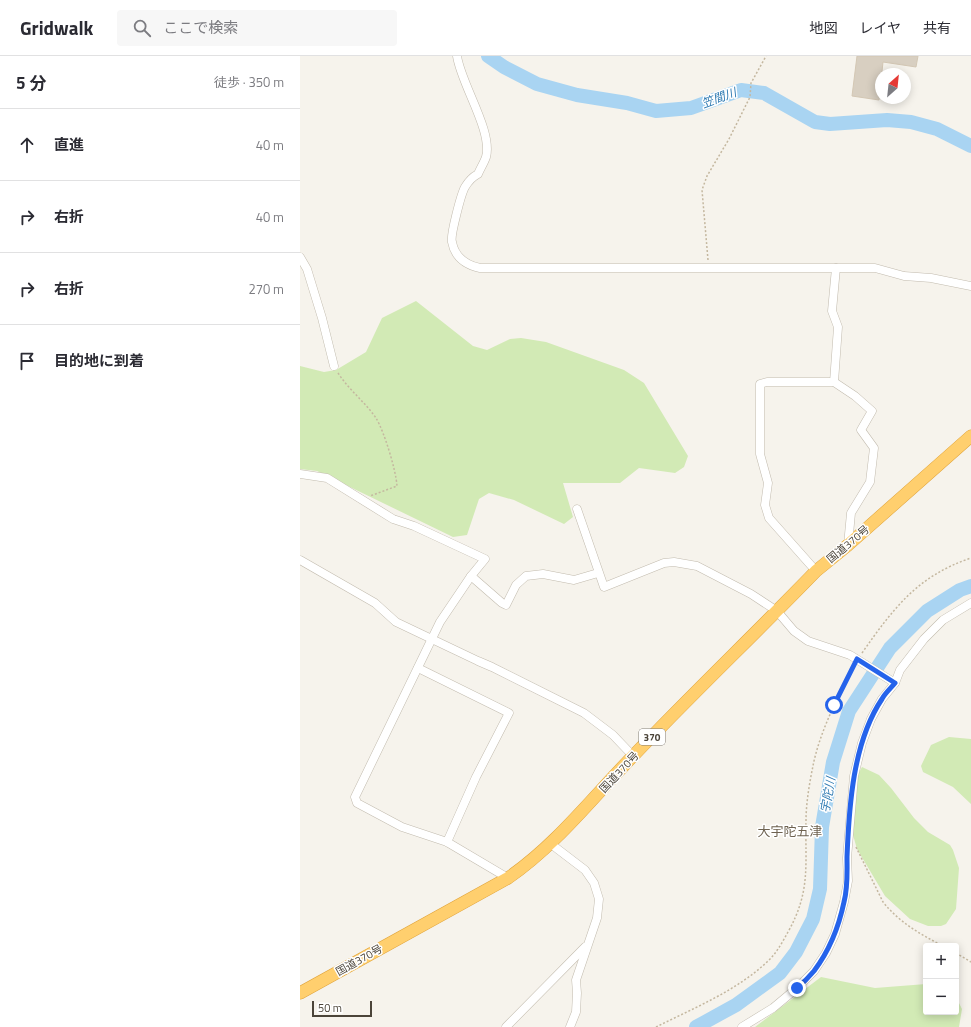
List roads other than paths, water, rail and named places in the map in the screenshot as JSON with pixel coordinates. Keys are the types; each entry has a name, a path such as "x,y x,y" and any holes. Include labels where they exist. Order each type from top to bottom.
{"highway":[{"name":"国道370号","path":"300,993 508,878 528,864 551,844 633,756 816,571 848,545 971,436"}],"street":[{"path":"457,56 460,72 487,142 486,157 478,174 473,176 464,188 453,227 451,242 458,258 468,266 480,268 875,268 904,276 931,278 971,286"},
{"path":"300,257 307,269 322,318 334,366"},
{"path":"834,382 838,327 832,310 836,268"},
{"path":"816,571 769,518 765,506 768,483 760,454 760,384 767,382 834,382 855,396 872,411 861,430 874,448 870,482 852,513 848,545"},
{"path":"300,474 327,478 393,519 414,526 485,559 471,576 440,622 433,640 355,797 357,803 402,827 447,842 508,878"},
{"path":"577,509 598,573 604,586 664,562 674,562 697,566 751,594 777,611 794,631 808,642 850,655 894,682"},
{"path":"300,560 375,603 396,622 492,667 584,713 614,735 633,756"},
{"path":"471,576 506,605 516,586 526,576 543,574 574,580 598,573"},
{"path":"742,1027 773,1008 797,988 814,971 826,953 835,934 844,902 848,881 847,858 854,776 862,743 871,719 900,670 924,639 943,620 971,603"},
{"path":"418,668 508,713 476,777 447,842"},
{"path":"551,844 585,870 594,883 599,899 597,918 576,980 576,1012 570,1027"},
{"path":"506,1027 587,945"}],"waterway":[{"name":"笠間川","path":"488,56 504,67 537,84 577,95 627,103 656,111 691,108 741,90 764,93 815,122 830,124 887,120 911,122 937,129 971,146"},
{"name":"宇陀川","path":"696,1027 736,1005 780,973 796,952 813,919 820,889 822,827 833,762 849,711 890,648 927,611 960,590 971,586"}],"district":[{"name":"大宇陀五津","path":"790,831"}]}
